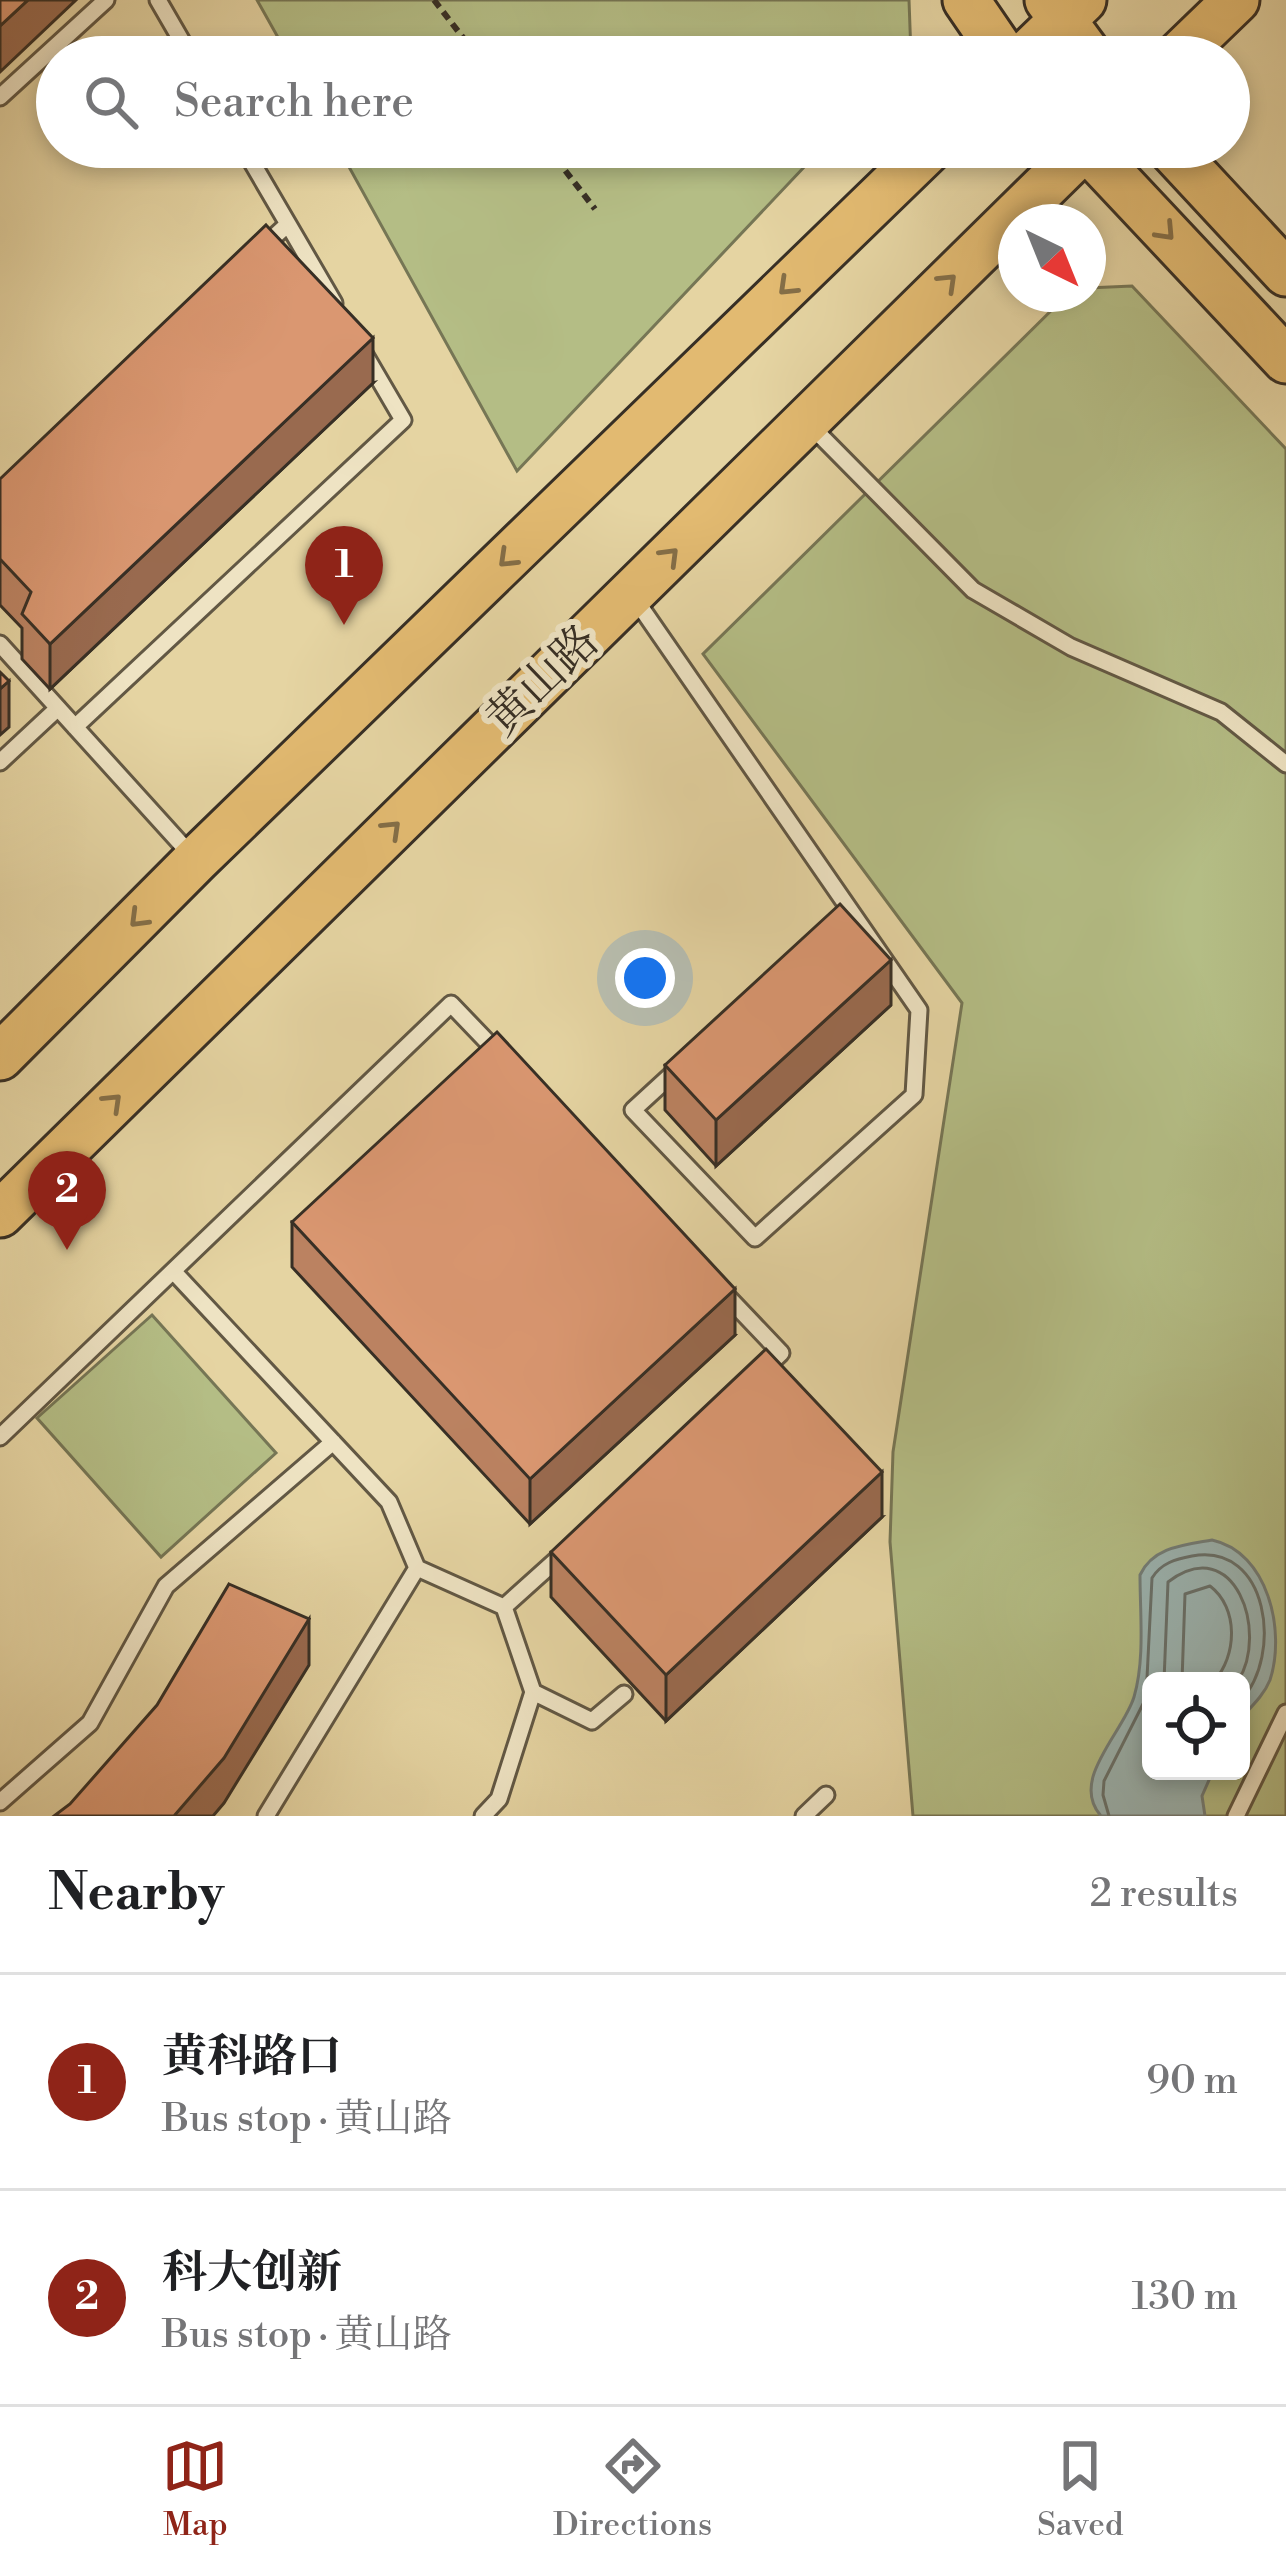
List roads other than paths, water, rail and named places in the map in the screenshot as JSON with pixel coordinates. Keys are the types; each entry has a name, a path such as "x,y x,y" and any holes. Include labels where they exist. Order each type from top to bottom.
{"main road":[{"path":"966,0 991,36"},
{"path":"1199,36 1236,0"},
{"path":"1041,36 1064,7 1079,36"},
{"path":"0,1058 196,860 909,168"},
{"name":"黄山路","path":"0,1214 1065,168"},
{"path":"1106,168 1286,360"},
{"path":"1188,168 1286,273"}],"lane":[{"path":"67,36 106,0"},
{"path":"158,0 179,36"},
{"path":"0,97 36,64"},
{"path":"255,168 346,322"},
{"path":"254,255 288,224"},
{"path":"75,727 403,420 357,342"},
{"path":"806,421 973,590 1071,647 1221,712 1286,764"},
{"path":"632,593 919,1010 914,1095 755,1238 633,1110 700,1048"},
{"path":"0,644 196,860"},
{"path":"0,762 58,708"},
{"path":"833,925 850,909"},
{"path":"0,1437 452,1004 514,1070"},
{"path":"173,1271 389,1502 418,1568 504,1607 533,1692 499,1799 483,1816"},
{"path":"718,1287 781,1353 746,1385"},
{"path":"0,1802 90,1723 166,1586 333,1442"},
{"path":"504,1607 574,1544"},
{"path":"266,1816 418,1568"},
{"path":"533,1692 592,1721 624,1694"},
{"path":"1236,1816 1286,1713"},
{"path":"804,1816 826,1795"}],"water":[{"path":"1212,1540 1231,1547 1259,1577 1268,1596 1276,1639 1270,1680 1250,1708 1250,1672 1142,1672 1142,1780 1209,1780 1202,1796 1205,1816 1101,1816 1093,1802 1094,1772 1128,1711 1140,1668 1140,1575 1153,1558"}],"place":[{"name":"黄科路口","path":"344,625"},
{"name":"科大创新","path":"67,1250"}]}
